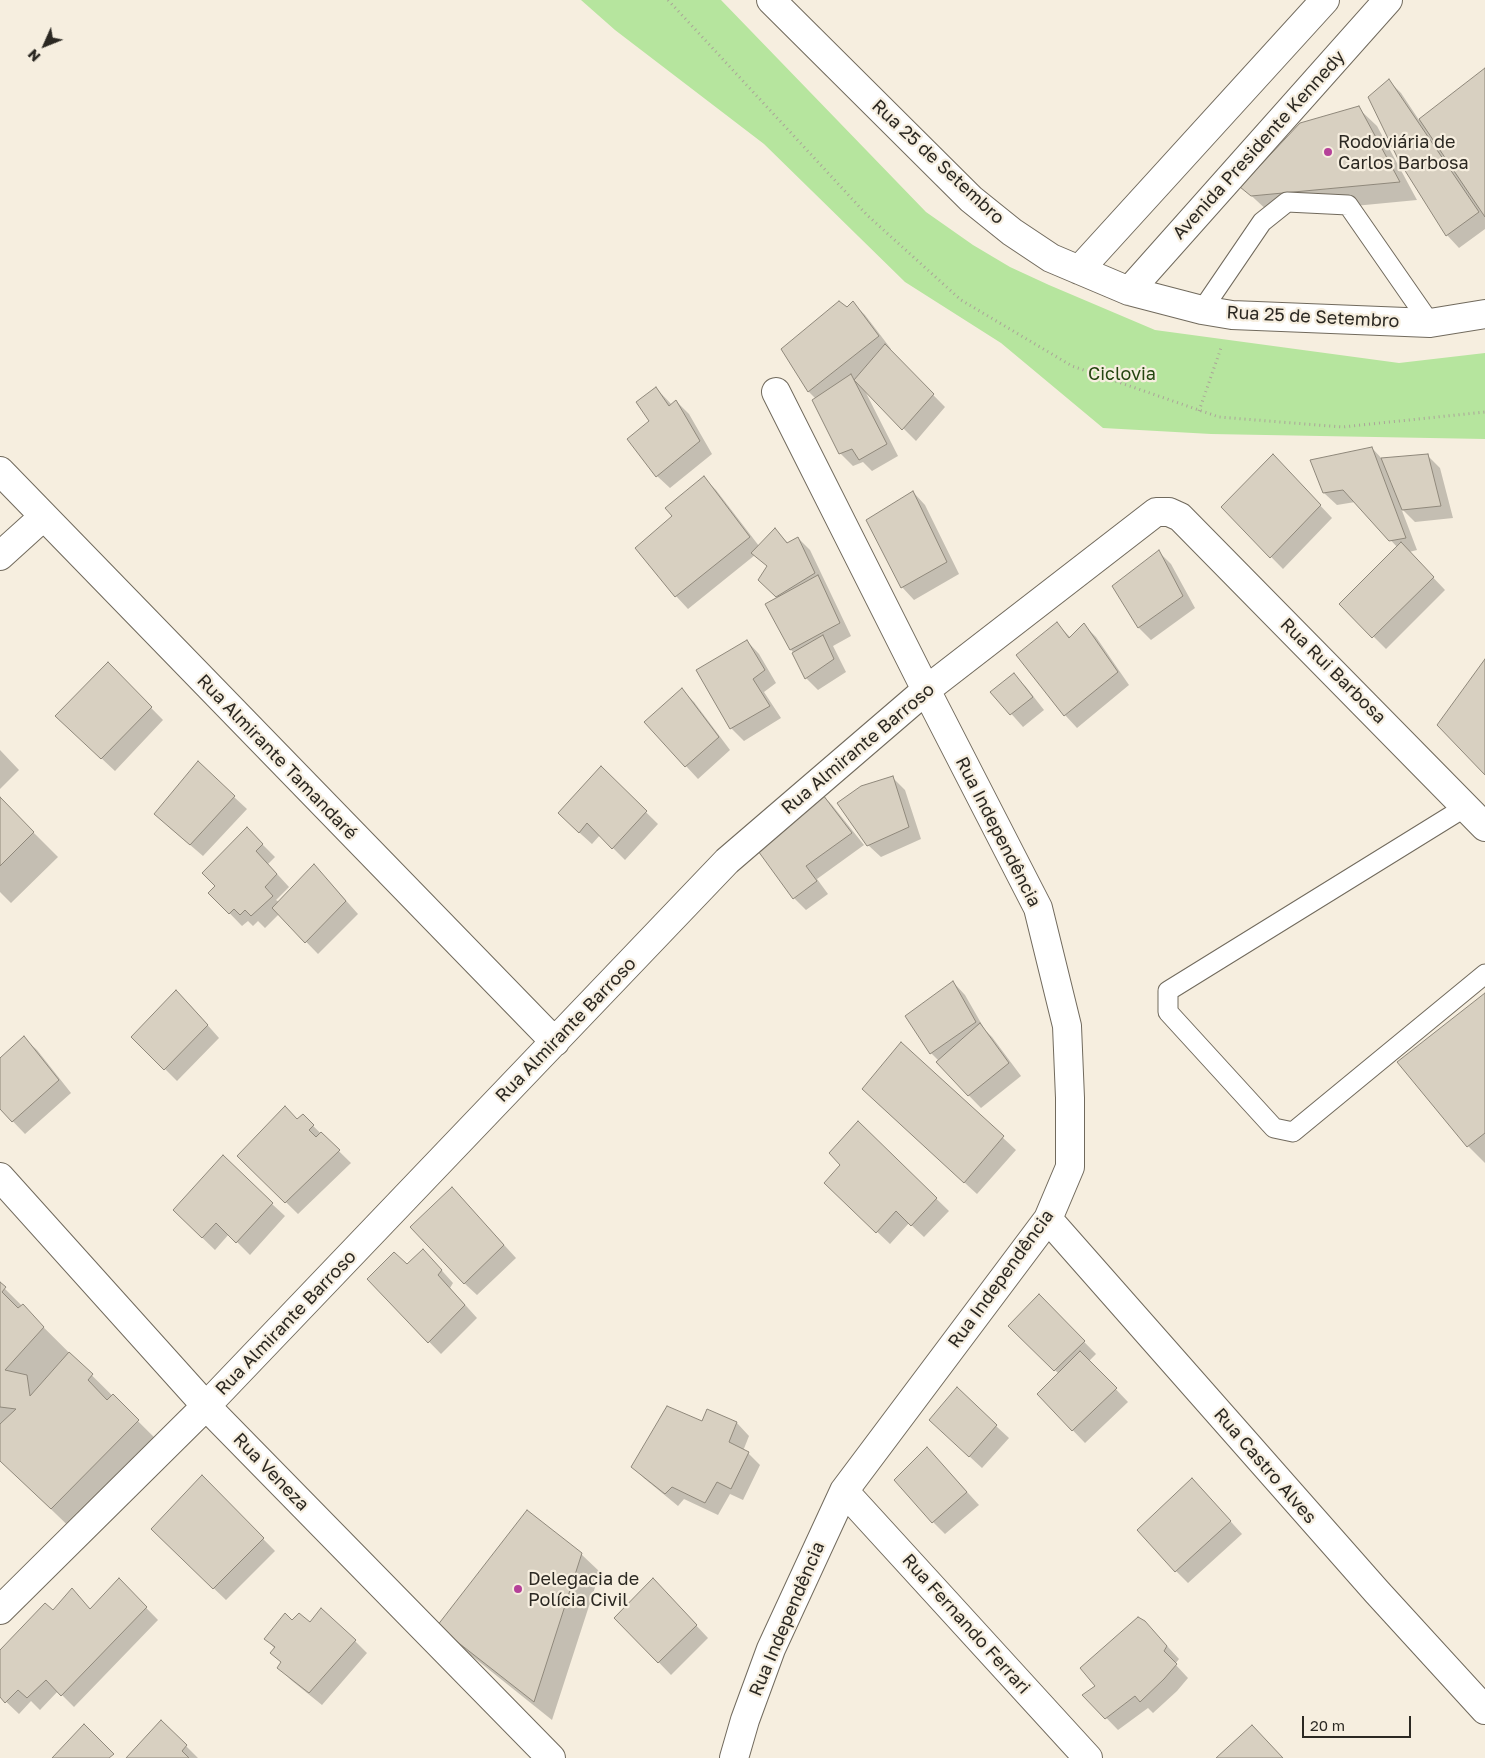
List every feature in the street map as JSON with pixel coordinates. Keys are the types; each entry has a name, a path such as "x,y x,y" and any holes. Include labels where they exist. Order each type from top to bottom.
{"street":[{"name":"Rua 25 de Setembro","path":"771,0 971,199 1012,232 1051,258 1129,290 1202,310 1232,315 1430,323 1485,314"},
{"path":"1080,270 1325,0"},
{"name":"Avenida Presidente Kennedy","path":"1129,290 1388,0"},
{"name":"Rua Independência","path":"734,1758 745,1720 771,1649 844,1491 1048,1219 1070,1167 1067,1026 1038,908 776,392"},
{"name":"Rua Almirante Tamandaré","path":"0,471 555,1042"},
{"name":"Rua Almirante Barroso","path":"0,1610 206,1406 727,861 926,690 1156,512 1169,512 1180,517"},
{"path":"0,556 43,517"},
{"name":"Rua Rui Barbosa","path":"1180,517 1467,806 1485,827"},
{"name":"Rua Veneza","path":"0,1177 206,1406 551,1758"},
{"name":"Rua Castro Alves","path":"1048,1219 1377,1592 1485,1710"},
{"name":"Rua Fernando Ferrari","path":"844,1491 1088,1758"}],"lane":[{"path":"1202,310 1262,222 1287,202 1348,205 1430,323"},
{"path":"1467,806 1168,991 1168,1012 1274,1128 1293,1132 1485,974"}],"path":[{"path":"1199,410 1232,315"}],"green space":[{"name":"Ciclovia","path":"581,0 721,0 926,212 973,245 1010,267 1155,330 1399,363 1485,353 1485,439 1211,434 1103,428 1001,343 905,282 764,144 615,30"}],"building":[{"path":"1485,68 1485,217 1419,119"},
{"path":"1389,79 1479,212 1446,236 1399,161 1368,97"},
{"name":"Rodoviária de Carlos Barbosa","path":"1359,106 1400,182 1251,196 1240,187 1300,123"},
{"path":"839,301 847,307 853,301 879,336 808,392 781,349"},
{"path":"885,344 934,394 902,430 854,380"},
{"path":"851,374 887,444 859,460 852,449 839,454 812,400"},
{"path":"656,387 669,406 676,400 700,441 656,477 627,439 649,421 636,402"},
{"path":"1372,447 1406,538 1389,541 1343,490 1323,493 1310,460"},
{"path":"1273,454 1321,505 1270,558 1221,507"},
{"path":"1428,454 1441,506 1402,510 1381,458"},
{"path":"704,476 750,537 675,597 635,548 672,516 665,508"},
{"path":"913,491 947,562 901,588 866,520"},
{"path":"775,528 787,543 798,537 815,573 776,597 758,580 767,566 751,553"},
{"path":"1401,542 1434,577 1372,638 1339,604"},
{"path":"1159,550 1183,596 1138,628 1112,586"},
{"path":"818,575 840,623 790,650 765,604"},
{"path":"1057,622 1069,638 1084,623 1118,672 1064,716 1016,655"},
{"path":"823,635 834,659 805,679 792,653"},
{"path":"747,640 765,670 753,679 770,706 730,729 696,670"},
{"path":"1485,659 1485,775 1437,725"},
{"path":"108,662 152,707 101,759 55,716"},
{"path":"1014,673 1033,697 1010,715 990,692"},
{"path":"682,688 719,737 685,767 644,722"},
{"path":"198,761 235,796 190,845 154,814"},
{"path":"601,766 647,811 612,849 587,823 579,833 558,813"},
{"path":"893,776 909,827 867,846 837,803 861,786"},
{"path":"820,791 852,833 806,866 817,881 793,899 753,844"},
{"path":"0,797 34,832 0,866"},
{"path":"247,827 263,844 256,851 277,874 265,887 273,896 251,916 245,910 240,915 234,909 229,914 208,893 215,886 202,873"},
{"path":"314,864 346,901 305,943 272,908"},
{"path":"953,981 976,1022 930,1054 905,1016"},
{"path":"176,990 208,1025 164,1070 131,1037"},
{"path":"1485,993 1485,1133 1467,1147 1397,1062"},
{"path":"980,1023 1009,1063 968,1096 936,1062"},
{"path":"24,1036 59,1080 12,1122 0,1109 0,1058"},
{"path":"901,1042 1004,1136 964,1183 862,1089"},
{"path":"285,1106 297,1119 303,1114 314,1125 309,1130 316,1137 321,1132 340,1150 285,1203 237,1156"},
{"path":"858,1121 937,1198 911,1226 896,1211 876,1233 824,1183 840,1165 829,1153"},
{"path":"223,1155 273,1203 236,1243 216,1223 202,1238 173,1210"},
{"path":"452,1187 504,1245 464,1284 410,1227"},
{"path":"423,1249 442,1270 438,1275 465,1305 428,1343 367,1279 394,1252 407,1264"},
{"path":"0,1282 6,1287 2,1292 18,1308 23,1304 44,1327 5,1370 27,1375 30,1396 69,1352 93,1374 88,1380 107,1400 113,1394 139,1420 51,1509 0,1461 0,1424 16,1409 0,1407"},
{"path":"1039,1294 1085,1341 1054,1371 1008,1326"},
{"path":"1080,1351 1117,1388 1072,1431 1037,1394"},
{"path":"957,1387 997,1425 969,1457 929,1420"},
{"path":"667,1406 702,1421 707,1409 737,1422 729,1442 749,1452 731,1489 717,1482 705,1503 672,1487 665,1494 631,1467"},
{"path":"927,1447 967,1492 932,1523 894,1480"},
{"path":"202,1475 264,1538 213,1589 151,1529"},
{"path":"1192,1478 1231,1521 1175,1572 1137,1530"},
{"name":"Delegacia de Polícia Civil","path":"527,1510 582,1553 534,1702 437,1626"},
{"path":"119,1578 147,1607 61,1696 46,1680 27,1698 18,1690 5,1703 0,1697 0,1650 45,1603 53,1610 72,1588 90,1609"},
{"path":"653,1578 697,1625 658,1663 614,1618"},
{"path":"321,1608 356,1640 309,1693 277,1668 281,1662 270,1653 275,1647 264,1639 285,1613 292,1620 299,1613 310,1622"},
{"path":"1138,1617 1145,1621 1167,1646 1164,1651 1177,1664 1140,1702 1135,1696 1105,1719 1082,1695 1095,1686 1080,1668"},
{"path":"161,1720 187,1745 182,1751 189,1758 126,1758"},
{"path":"84,1724 114,1754 109,1758 52,1758"},
{"path":"1252,1725 1283,1758 1216,1758"}],"place":[{"name":"Rodoviária de Carlos Barbosa","path":"1328,152"},
{"name":"Delegacia de Polícia Civil","path":"518,1589"}]}
